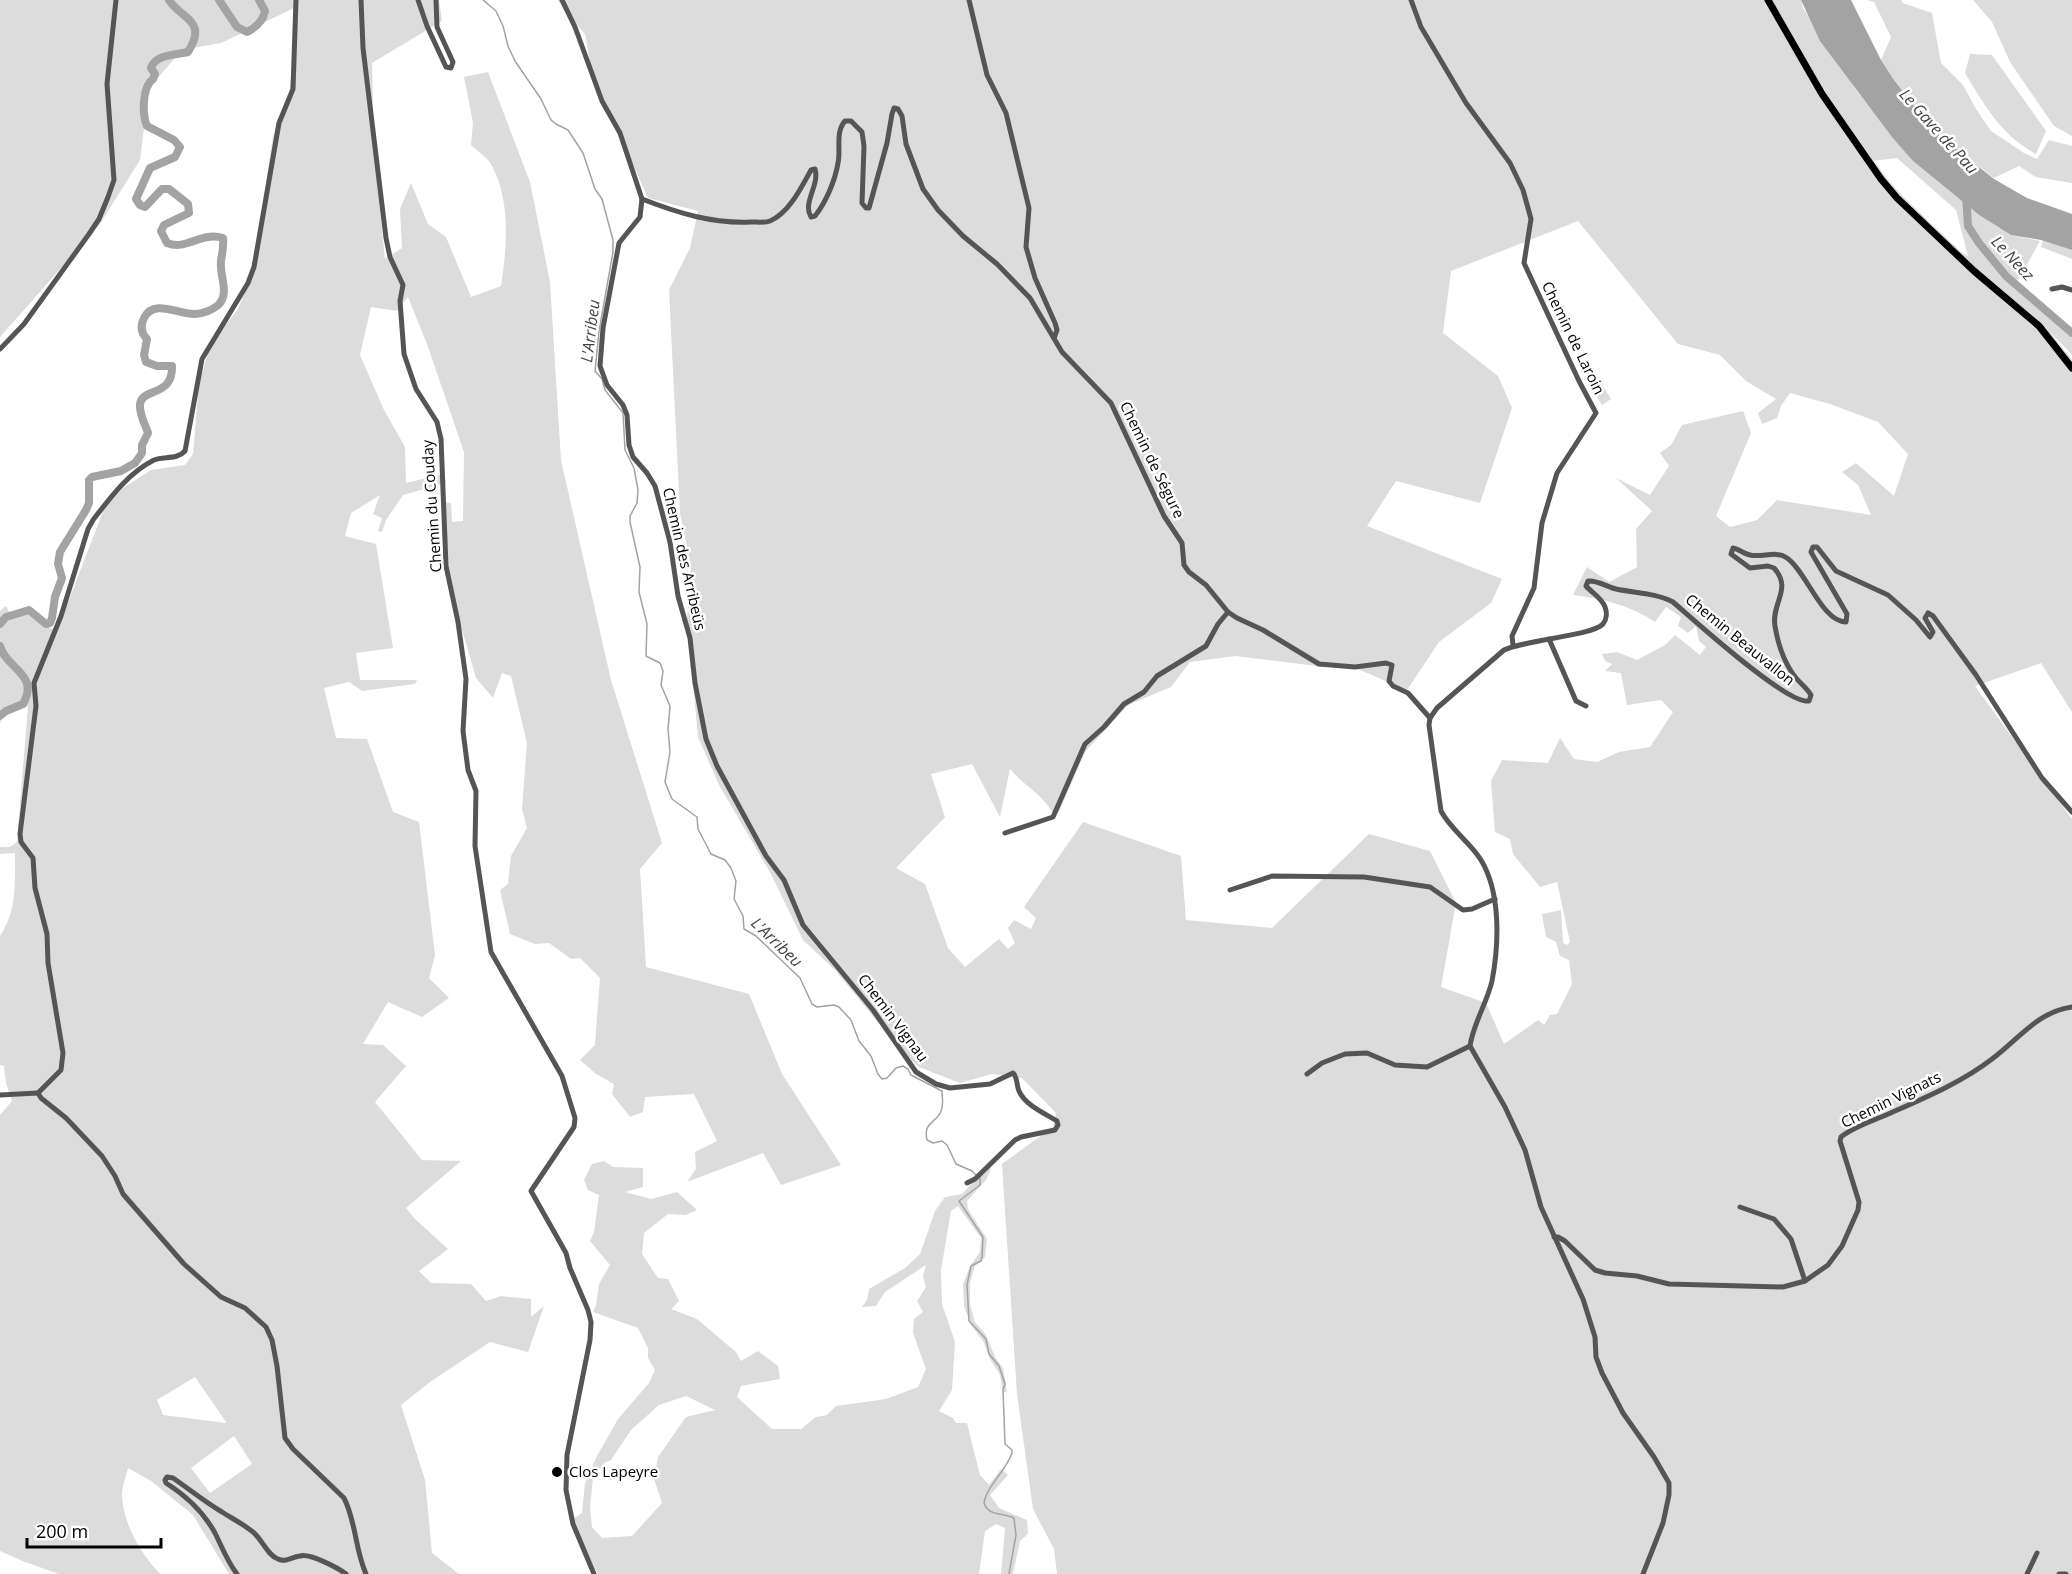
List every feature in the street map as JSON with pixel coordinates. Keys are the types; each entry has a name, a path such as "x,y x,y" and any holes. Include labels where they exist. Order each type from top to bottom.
{"main road":[{"path":"1768,0 1822,94 1881,179 1897,198 1966,265 2039,326 2070,364"}],"street":[{"path":"0,349 24,324 89,234 99,219 114,180 107,84 116,0"},
{"path":"0,1095 38,1093 60,1071 63,1053 48,963 47,934 35,888 33,858 21,842 20,834 36,706 34,683 61,616 85,537 93,520 130,477 156,459 182,454 188,446 202,358 248,283 254,267 279,123 293,89 296,0"},
{"name":"Chemin du Couday","path":"361,0 363,48 386,238 390,257 404,285 400,301 404,354 416,388 437,422 441,439 446,566 458,622 466,679 463,731 468,770 476,791 475,846 491,952 562,1076 575,1118 574,1127 531,1191 566,1253 591,1322 590,1340 567,1455 566,1490 573,1524 594,1574"},
{"path":"418,0 446,67 451,68 453,62 437,27 436,0"},
{"path":"562,0 575,27 602,101 620,133 642,200"},
{"path":"969,0 987,75 1006,113 1029,208 1026,247 1035,278 1055,323 1057,330 1054,338"},
{"name":"Chemin de Laroin","path":"1411,0 1421,27 1466,103 1510,163 1523,190 1531,219 1524,263 1579,381 1596,412 1557,473 1542,522 1534,588 1512,636 1513,645"},
{"name":"Chemin de Ségure","path":"642,200 680,214 706,220 745,223 769,221 783,212 796,196 810,170 815,169 816,182 808,208 811,217 815,216 835,176 839,160 841,126 845,121 851,122 862,132 864,146 862,203 866,208 870,208 892,114 894,108 898,109 902,116 906,144 922,189 963,236 997,264 1030,298 1062,352 1111,403 1164,516 1182,543 1184,564 1189,572 1206,585 1228,612 1236,618 1263,630 1319,664 1355,667 1386,663 1392,665 1389,681 1393,686 1408,693 1430,718"},
{"name":"Chemin des Arribeüs","path":"642,200 640,217 619,243 603,328 600,366 607,385 623,405 627,415 629,445 633,458 655,486 670,542 678,596 690,638 695,683 706,739 717,766"},
{"path":"2052,289 2062,287 2072,290"},
{"name":"Chemin Beauvallon","path":"1513,645 1600,627 1606,615 1605,605 1586,586 1588,581 1593,581 1613,589 1664,597 1779,690 1801,701 1809,701 1811,695 1789,667 1774,622 1783,587 1782,580 1774,568 1767,566 1750,568 1731,554 1733,548 1749,555 1771,553 1788,559 1804,577 1814,596 1824,608 1839,620 1846,622 1847,614 1811,552 1813,547 1817,547 1836,571 1896,600 1930,637 1933,632 1925,618 1928,613 1933,616 1977,675 2042,778 2072,812"},
{"path":"1005,833 1053,817 1085,744 1104,728 1124,704 1144,692 1157,676 1206,646 1218,624 1228,612"},
{"path":"1549,639 1576,700 1586,706"},
{"path":"1307,1074 1322,1063 1345,1054 1367,1053 1395,1065 1427,1067 1470,1046 1492,981 1498,920 1495,899 1482,861 1445,819 1441,811 1430,735 1430,718 1437,708 1504,650 1513,645"},
{"name":"Chemin Vignau","path":"717,766 766,855 784,880 803,925 873,1010 916,1072 936,1084 950,1088 990,1084 1013,1073 1026,1101 1057,1121 1058,1125 1055,1130 1015,1140 975,1179 967,1183"},
{"path":"1230,890 1272,876 1364,877 1431,887 1463,910 1472,909 1495,899"},
{"name":"Chemin Vignats","path":"1554,1237 1565,1241 1595,1270 1605,1273 1637,1276 1669,1284 1783,1287 1805,1281 1822,1270 1835,1257 1858,1210 1859,1202 1840,1141 1841,1137 1924,1098 1972,1072 1993,1059 2034,1021 2072,1007"},
{"path":"1470,1046 1505,1107 1525,1150 1541,1207 1583,1299 1595,1337 1596,1358 1602,1373 1623,1413 1669,1483 1663,1523 1643,1574"},
{"path":"38,1093 66,1118 102,1156 123,1194 184,1264 221,1297 245,1308 266,1327 272,1340 277,1366 285,1438 293,1449 344,1498 366,1574"},
{"path":"1740,1207 1774,1220 1791,1239 1805,1281"},
{"path":"237,1574 229,1564 214,1531 190,1502 166,1483 167,1477 244,1524 280,1561 300,1555 307,1556 346,1574"},
{"path":"2027,1574 2037,1553"},
{"path":"2059,1574 2066,1574"}],"shaded area":[{"path":"0,0 439,0 442,21 372,63 374,153 385,259 402,248 400,209 411,183 428,224 446,237 471,297 501,286 505,256 506,224 502,193 491,164 471,145 473,123 464,77 488,72 530,182 550,282 561,460 611,680 662,843 640,869 646,967 749,994 782,1074 841,1165 781,1185 763,1153 687,1182 696,1169 695,1152 717,1141 694,1094 645,1097 643,1112 630,1117 612,1094 614,1084 596,1074 580,1060 595,1045 600,978 580,958 571,959 549,943 535,944 510,934 500,890 508,884 511,856 527,828 522,809 527,743 511,676 502,673 493,698 476,678 458,616 449,573 441,502 451,503 452,522 463,521 464,452 427,344 408,297 397,311 371,307 360,355 384,410 405,447 406,483 444,474 446,483 403,495 386,520 382,532 378,531 382,518 373,514 380,495 351,513 345,536 376,544 393,648 356,653 360,680 417,680 415,684 362,691 349,682 324,688 336,738 367,739 393,812 419,822 435,955 429,978 449,998 422,1017 388,1002 363,1044 383,1045 406,1066 375,1102 422,1160 461,1161 406,1208 448,1249 419,1271 431,1283 471,1284 486,1301 501,1296 531,1299 531,1317 544,1306 528,1352 490,1342 430,1382 401,1405 425,1480 432,1553 459,1574 229,1574 193,1515 151,1481 128,1468 122,1495 129,1527 140,1548 160,1574 59,1574 0,1551 0,1115 12,1101 6,1083 4,1066 0,1065 0,936 10,917 12,906 15,885 15,853 0,854 0,847 10,847 17,842 28,706 4,716 0,723 0,611 6,606 12,618 27,612 40,624 57,631 104,509 123,488 151,470 185,465 193,454 199,384 210,345 238,309 253,272 273,136 289,95 294,8 221,43 182,50 149,88 140,160 100,224 0,337","holes":["195,1377 226,1422 226,1423 163,1415 157,1400","234,1436 252,1464 210,1493 191,1468"]},
{"path":"558,0 1801,0 1803,8 1857,91 1913,161 1979,215 2011,235 2040,241 2014,288 2072,338 2072,355 2009,295 2006,298 2072,367 2072,712 2041,663 1975,686 2072,819 2072,1574 1057,1574 1054,1549 1033,1509 1017,1394 1002,1164 1053,1127 1056,1113 1022,1078 992,1074 960,1083 919,1067 903,1053 835,970 803,940 771,874 719,785 698,737 687,619 691,566 680,513 669,290 690,248 698,211 648,198 592,72 585,34 565,12","holes":["1897,158 1956,210 1968,256 1959,251 1892,186 1873,161","1578,221 1678,344 1720,355 1746,381 1776,399 1758,413 1762,424 1777,418 1781,406 1790,393 1830,404 1878,422 1908,454 1894,496 1856,463 1842,472 1858,485 1871,515 1777,500 1757,520 1730,527 1716,516 1751,433 1743,411 1682,425 1671,445 1660,453 1669,466 1650,495 1616,478 1652,511 1636,529 1637,567 1609,582 1587,567 1573,595 1616,604 1636,611 1655,622 1666,607 1681,617 1678,626 1688,633 1696,626 1699,641 1706,647 1700,655 1675,635 1665,645 1637,660 1617,652 1602,654 1605,661 1612,664 1605,671 1621,673 1627,705 1661,700 1673,712 1650,747 1619,752 1597,762 1574,759 1560,738 1548,763 1502,760 1491,781 1495,832 1510,839 1513,854 1540,887 1557,882 1570,942 1567,945 1563,943 1561,910 1542,914 1546,937 1556,942 1560,956 1569,960 1572,984 1557,1014 1550,1015 1544,1025 1538,1020 1504,1044 1486,1003 1441,987 1456,903 1430,851 1369,834 1272,928 1186,920 1181,856 1083,822 1024,907 1036,918 1031,929 1014,920 1008,928 1015,943 1008,949 999,939 965,967 948,948 925,884 896,868 945,817 931,774 972,764 1000,817 1010,769 1043,800 1052,812 1059,812 1085,752 1128,705 1171,687 1190,662 1235,656 1325,667 1353,667 1407,690 1439,642 1491,603 1502,579 1367,526 1396,481 1480,503 1512,408 1498,376 1443,333 1451,271"]},
{"path":"1801,0 1851,0 1881,60 1934,131 1994,179 2027,198 2072,214 2072,250 2041,240 2011,235 1979,215 1913,161 1892,137 1820,41"},
{"path":"1867,0 1901,0 1903,3 1932,13 1941,63 1963,85 1991,131 2037,159 2049,140 2072,146 2072,183 2036,177 2019,166 1994,178 1934,131 1881,60 1891,37 1874,2"},
{"path":"1973,0 2072,0 2072,136 2054,126 2010,62 1992,22"},
{"path":"1970,54 1992,55 2046,131 2036,154 2003,129 1980,97 1965,73"},
{"path":"2043,240 2072,250 2072,259 2041,247"},
{"path":"1599,380 1611,399 1602,405 1590,386"},
{"path":"604,1161 613,1167 643,1168 643,1187 625,1192 651,1199 677,1192 697,1210 686,1215 668,1214 644,1233 642,1254 658,1278 668,1279 679,1301 671,1309 697,1319 736,1352 741,1361 758,1351 778,1366 780,1379 741,1386 737,1397 772,1429 801,1429 816,1417 827,1415 836,1406 886,1399 918,1387 926,1369 913,1333 914,1319 923,1312 917,1301 926,1287 923,1276 926,1265 885,1292 876,1306 862,1307 867,1300 869,1289 905,1268 920,1254 935,1211 945,1197 962,1194 987,1167 991,1169 986,1180 967,1201 968,1209 987,1239 985,1257 975,1266 970,1282 970,1304 975,1322 986,1335 995,1357 1003,1368 1007,1391 1003,1393 1000,1375 983,1341 971,1325 964,1306 963,1284 970,1266 980,1252 981,1238 958,1206 951,1211 941,1270 942,1304 955,1342 952,1390 939,1411 953,1418 956,1423 967,1423 980,1475 989,1485 1001,1469 1008,1475 990,1495 999,1508 1027,1520 1028,1534 1020,1541 1013,1574 1001,1574 1005,1528 996,1524 985,1531 979,1574 598,1574 570,1521 582,1513 585,1483 597,1456 618,1419 649,1383 655,1370 648,1358 648,1348 638,1328 593,1312 599,1284 610,1265 590,1241 594,1232 599,1195 588,1190 584,1180 592,1164","holes":["686,1396 715,1410 686,1417 658,1457 654,1479 662,1503 632,1536 602,1538 592,1527 590,1507 593,1478 604,1463 611,1460 631,1430 659,1405"]}],"waterway":[{"path":"0,624 6,617 29,610 46,624 50,623 55,597 62,578 58,564 60,552 89,503 89,480 92,477 121,471 135,463 142,453 142,445 148,433 141,415 140,404 146,395 168,383 172,366 157,366 146,362 144,355 147,339 142,332 142,327 148,312 160,308 189,314 204,313 217,306 223,296 221,267 223,238 208,237 181,245 167,243 161,231 164,225 189,213 188,204 169,189 162,189 145,207 140,205 136,199 150,168 175,157 180,147 174,140 147,126 144,115 145,94 155,74 151,68 153,63 161,58 188,52 195,33 191,22 169,0"},
{"path":"219,0 237,27 247,32 263,18 265,11 259,0"},
{"name":"L'Arribeu","path":"483,0 496,11 515,61 541,99 551,120 568,130 583,153 595,189 602,199 613,240 595,371 602,379 605,390 623,413 625,450 634,468 638,490 637,503 630,516 630,522 640,567 639,592 647,624 646,656 660,663 663,671 661,685 670,706 668,729 670,752 665,782 672,799 697,817 698,829 711,854 725,860 731,868 736,881 734,899 743,916 744,929 756,936 800,978 812,1004 817,1007 834,1005 839,1007 851,1020 859,1041 871,1056 882,1079 887,1078 896,1068 903,1066 911,1075 942,1091 942,1109 928,1126 927,1140 933,1143 942,1141 947,1145 956,1164 976,1175"},
{"name":"Le Neez","path":"1966,194 1968,226 1979,243 2006,276 2072,333"},
{"path":"0,646 3,654 25,679 27,686 23,704 0,716"},
{"name":"L'Arribeu","path":"980,1178 980,1185 959,1201 983,1237 981,1261 971,1266 967,1285 969,1321 986,1339 989,1354 999,1366 1005,1384 1003,1390 1005,1444 1012,1450 1012,1453 988,1491 984,1503 989,1510 1014,1518 1016,1535 1009,1574"}],"place":[{"name":"Clos Lapeyre","path":"557,1472"}],"water label":[{"name":"Le Gave de Pau","path":"1939,131"}]}
